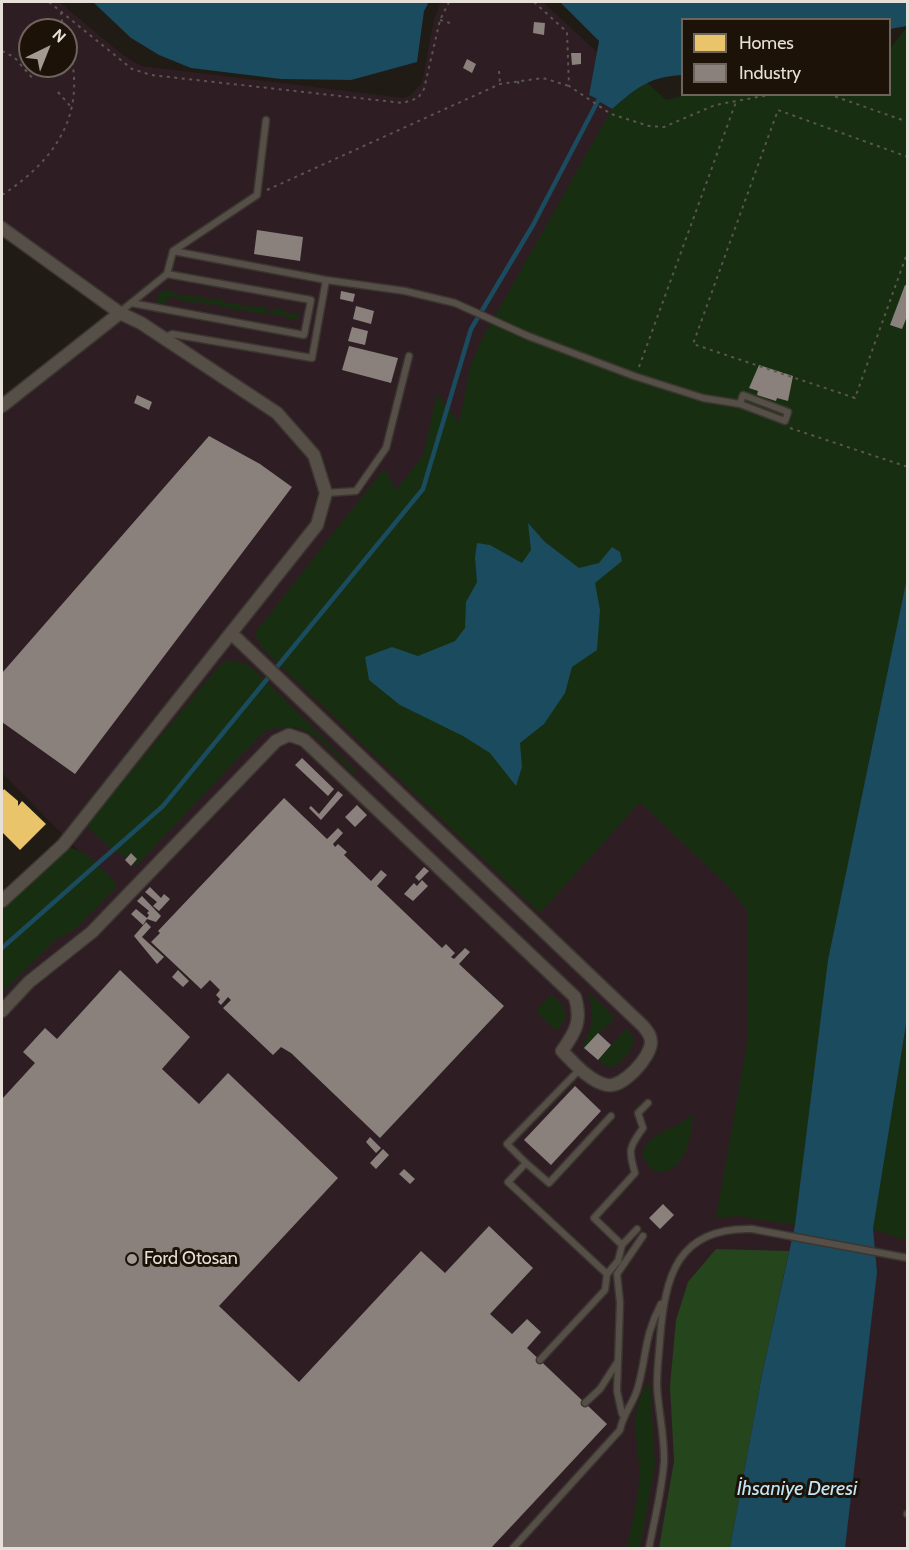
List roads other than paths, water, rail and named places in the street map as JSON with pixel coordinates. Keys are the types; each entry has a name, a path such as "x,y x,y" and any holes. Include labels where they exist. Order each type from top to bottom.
{"street":[{"path":"2,228 120,313 163,338 277,413 314,455 326,493 317,525 63,845 2,901"},
{"path":"2,406 120,313"},
{"path":"2,1011 29,982 92,932 276,741 289,735 304,740 575,996 580,1014 578,1029 562,1051 581,1069 601,1084 611,1086 621,1084 648,1055 651,1036 231,633"}],"lane":[{"path":"120,313 167,274 173,251 257,195 266,120"},
{"path":"173,251 326,280 405,291 468,307 494,322 636,376 703,398 740,404 785,421"},
{"path":"131,303 304,335 311,300 167,274"},
{"path":"163,338 172,334 312,358 326,280"},
{"path":"326,493 357,491 386,448 409,356"},
{"path":"581,1069 507,1144 549,1183 611,1116"},
{"path":"622,1245 594,1218 635,1173 629,1153 633,1142 643,1128 638,1113 648,1103"},
{"path":"526,1163 508,1182 607,1274"},
{"path":"622,1415 637,1389 648,1327 663,1301 672,1274 688,1249 712,1233 730,1228 752,1229 908,1258"},
{"path":"540,1360 605,1290 607,1274 618,1261 622,1245 637,1229"},
{"path":"513,1548 620,1430 622,1415 617,1391 620,1303 617,1274 643,1236"},
{"path":"649,1548 664,1462 657,1383 663,1301"},
{"path":"585,1403 600,1389 618,1360"}],"water":[{"path":"93,2 429,2 424,11 417,62 351,80 281,79 191,68 159,55 131,38"},
{"path":"560,2 907,2 907,26 891,29 891,18 681,18 681,75 652,81 612,109 600,102 600,98 599,100 589,95 599,41"},
{"path":"528,523 545,542 579,568 599,563 612,547 620,552 622,561 595,583 600,610 597,650 572,667 565,693 544,724 520,743 522,767 516,786 490,753 463,736 400,705 369,680 365,657 392,647 418,656 455,641 465,628 466,602 477,582 475,558 477,543 490,545 522,563 531,550"},
{"name":"İhsaniye Deresi","path":"907,578 907,1018 873,1229 877,1272 845,1548 730,1548 762,1375 795,1225 828,960"}],"waterway":[{"path":"2,948 163,806 423,489 471,329 533,225 601,95"}],"place":[{"name":"Ford Otosan","path":"132,1259"}]}
